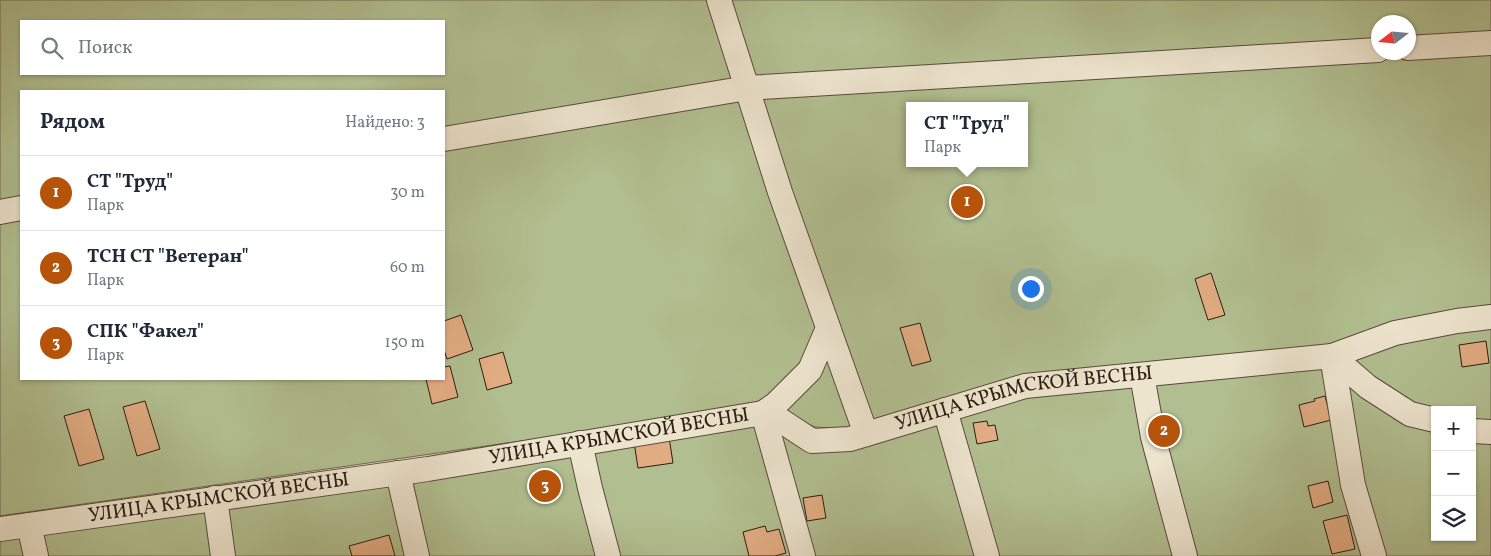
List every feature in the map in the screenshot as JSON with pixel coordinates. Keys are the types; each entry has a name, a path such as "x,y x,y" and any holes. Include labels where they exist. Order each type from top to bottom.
{"lane":[{"path":"719,0 780,192 866,434"},
{"path":"1416,48 1491,43"},
{"path":"445,139 747,88 1371,50"},
{"path":"0,212 20,208"},
{"name":"УЛИЦА КРЫМСКОЙ ВЕСНЫ","path":"0,529 398,473 763,412 780,420 812,441 850,439 1025,386 1332,356 1395,333 1457,320 1491,317"},
{"path":"803,556 763,412 776,404 810,370 828,328"},
{"path":"1332,356 1368,387 1410,414 1431,419"},
{"path":"1332,356 1353,485 1374,556"},
{"path":"1142,375 1153,438 1185,556"},
{"path":"945,410 987,556"},
{"path":"1476,431 1491,432"},
{"path":"580,443 608,556"},
{"path":"398,473 417,556"},
{"path":"215,498 223,556"},
{"path":"29,524 36,556"}],"green space":[{"path":"0,0 1491,0 1491,312 1332,348 1021,377 852,429 815,427 782,412 757,407 0,516"},
{"path":"1491,322 1491,556 808,556 770,422 807,444 1021,393 1398,338"},
{"path":"763,413 803,556 0,556 0,529"}],"building":[{"path":"1211,273 1225,315 1208,320 1195,279"},
{"path":"461,315 473,350 447,359 445,353 445,321"},
{"path":"920,323 931,361 912,366 900,328"},
{"path":"1486,341 1489,363 1462,367 1459,345"},
{"path":"503,352 512,383 487,390 479,359"},
{"path":"450,366 458,397 432,404 426,380 445,380 445,367"},
{"path":"1325,396 1331,420 1304,427 1299,405"},
{"path":"145,401 160,449 137,456 123,407"},
{"path":"89,409 104,459 79,466 64,416"},
{"path":"987,421 988,426 995,425 998,440 977,444 973,423"},
{"path":"669,437 673,463 638,468 634,442"},
{"path":"1328,481 1333,502 1313,508 1308,486"},
{"path":"822,495 826,518 807,521 803,498"},
{"path":"1347,515 1355,549 1332,554 1323,521"},
{"path":"765,526 767,532 779,529 786,553 775,556 749,556 743,532"},
{"path":"389,535 395,556 352,556 349,546"}],"place":[{"name":"СТ \"Труд\"","path":"967,202"},
{"name":"ТСН СТ \"Ветеран\"","path":"1164,431"},
{"name":"СПК \"Факел\"","path":"545,486"}]}
